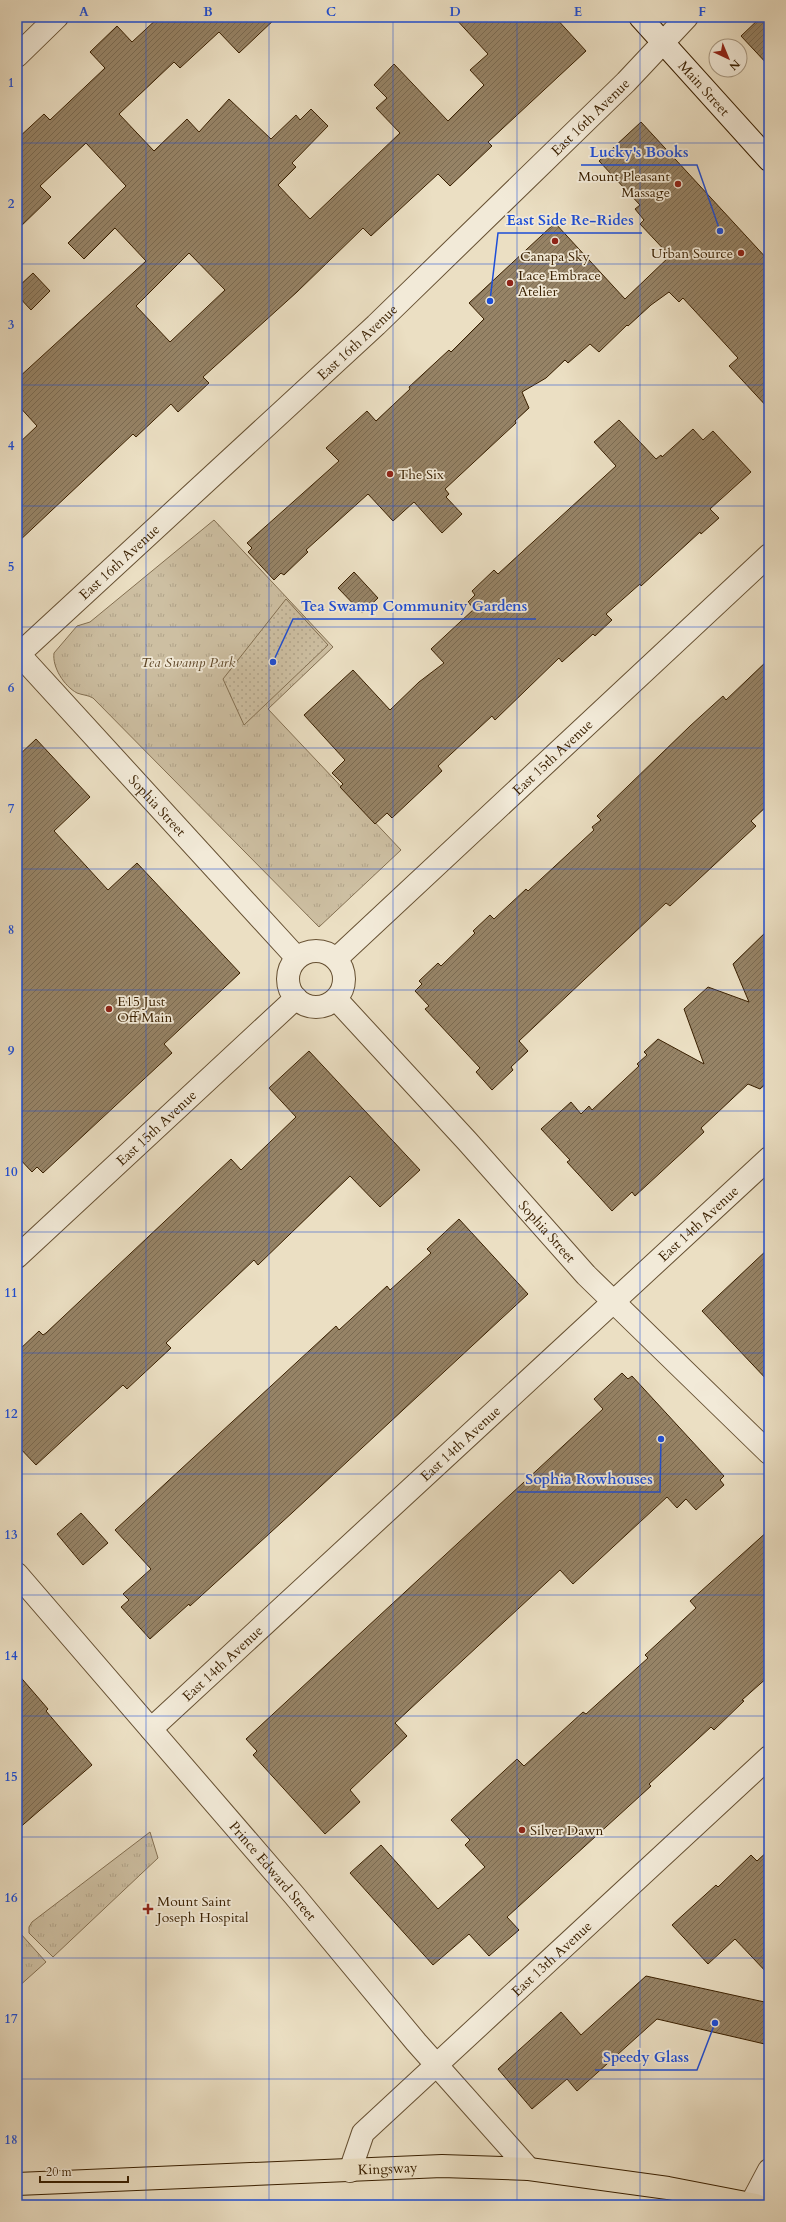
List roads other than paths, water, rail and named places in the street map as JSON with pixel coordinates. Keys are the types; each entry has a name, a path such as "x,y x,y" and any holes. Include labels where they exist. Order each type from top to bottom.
{"main road":[{"name":"Kingsway","path":"17,2184 442,2166 528,2169 668,2188 756,2203"}],"street":[{"path":"17,56 57,17"},
{"name":"Main Street","path":"640,17 769,160"},
{"name":"East 16th Avenue","path":"18,654 376,325 626,82 687,17"},
{"name":"East 15th Avenue","path":"336,959 769,555"},
{"name":"Sophia Street","path":"18,654 298,958"},
{"path":"321,951 336,959 344,975 344,984 336,999 329,1004 311,1007 296,998 291,991 289,973 298,958 304,954 321,951"},
{"name":"East 15th Avenue","path":"17,1257 296,998"},
{"name":"Sophia Street","path":"336,999 467,1141 586,1275 769,1453"},
{"name":"East 14th Avenue","path":"151,1729 769,1158"},
{"name":"Prince Edward Street","path":"17,1574 436,2064 528,2169"},
{"name":"East 13th Avenue","path":"350,2171 363,2133 769,1757"},
{"path":"756,2203 769,2170"}],"place":[{"name":"Mount Pleasant Massage","path":"678,184"},
{"name":"Lucky's Books","path":"720,231"},
{"name":"Canapa Sky","path":"555,241"},
{"name":"Urban Source","path":"741,253"},
{"name":"Lace Embrace Atelier","path":"510,283"},
{"name":"East Side Re-Rides","path":"490,301"},
{"name":"The Six","path":"390,474"},
{"name":"Tea Swamp Community Gardens","path":"273,662"},
{"name":"E15 Just Off Main","path":"109,1009"},
{"name":"Sophia Rowhouses","path":"661,1439"},
{"name":"Silver Dawn","path":"522,1830"},
{"name":"Mount Saint Joseph Hospital","path":"148,1909"},
{"name":"Speedy Glass","path":"715,2023"}],"park label":[{"name":"Tea Swamp Park","path":"188,662"}]}
